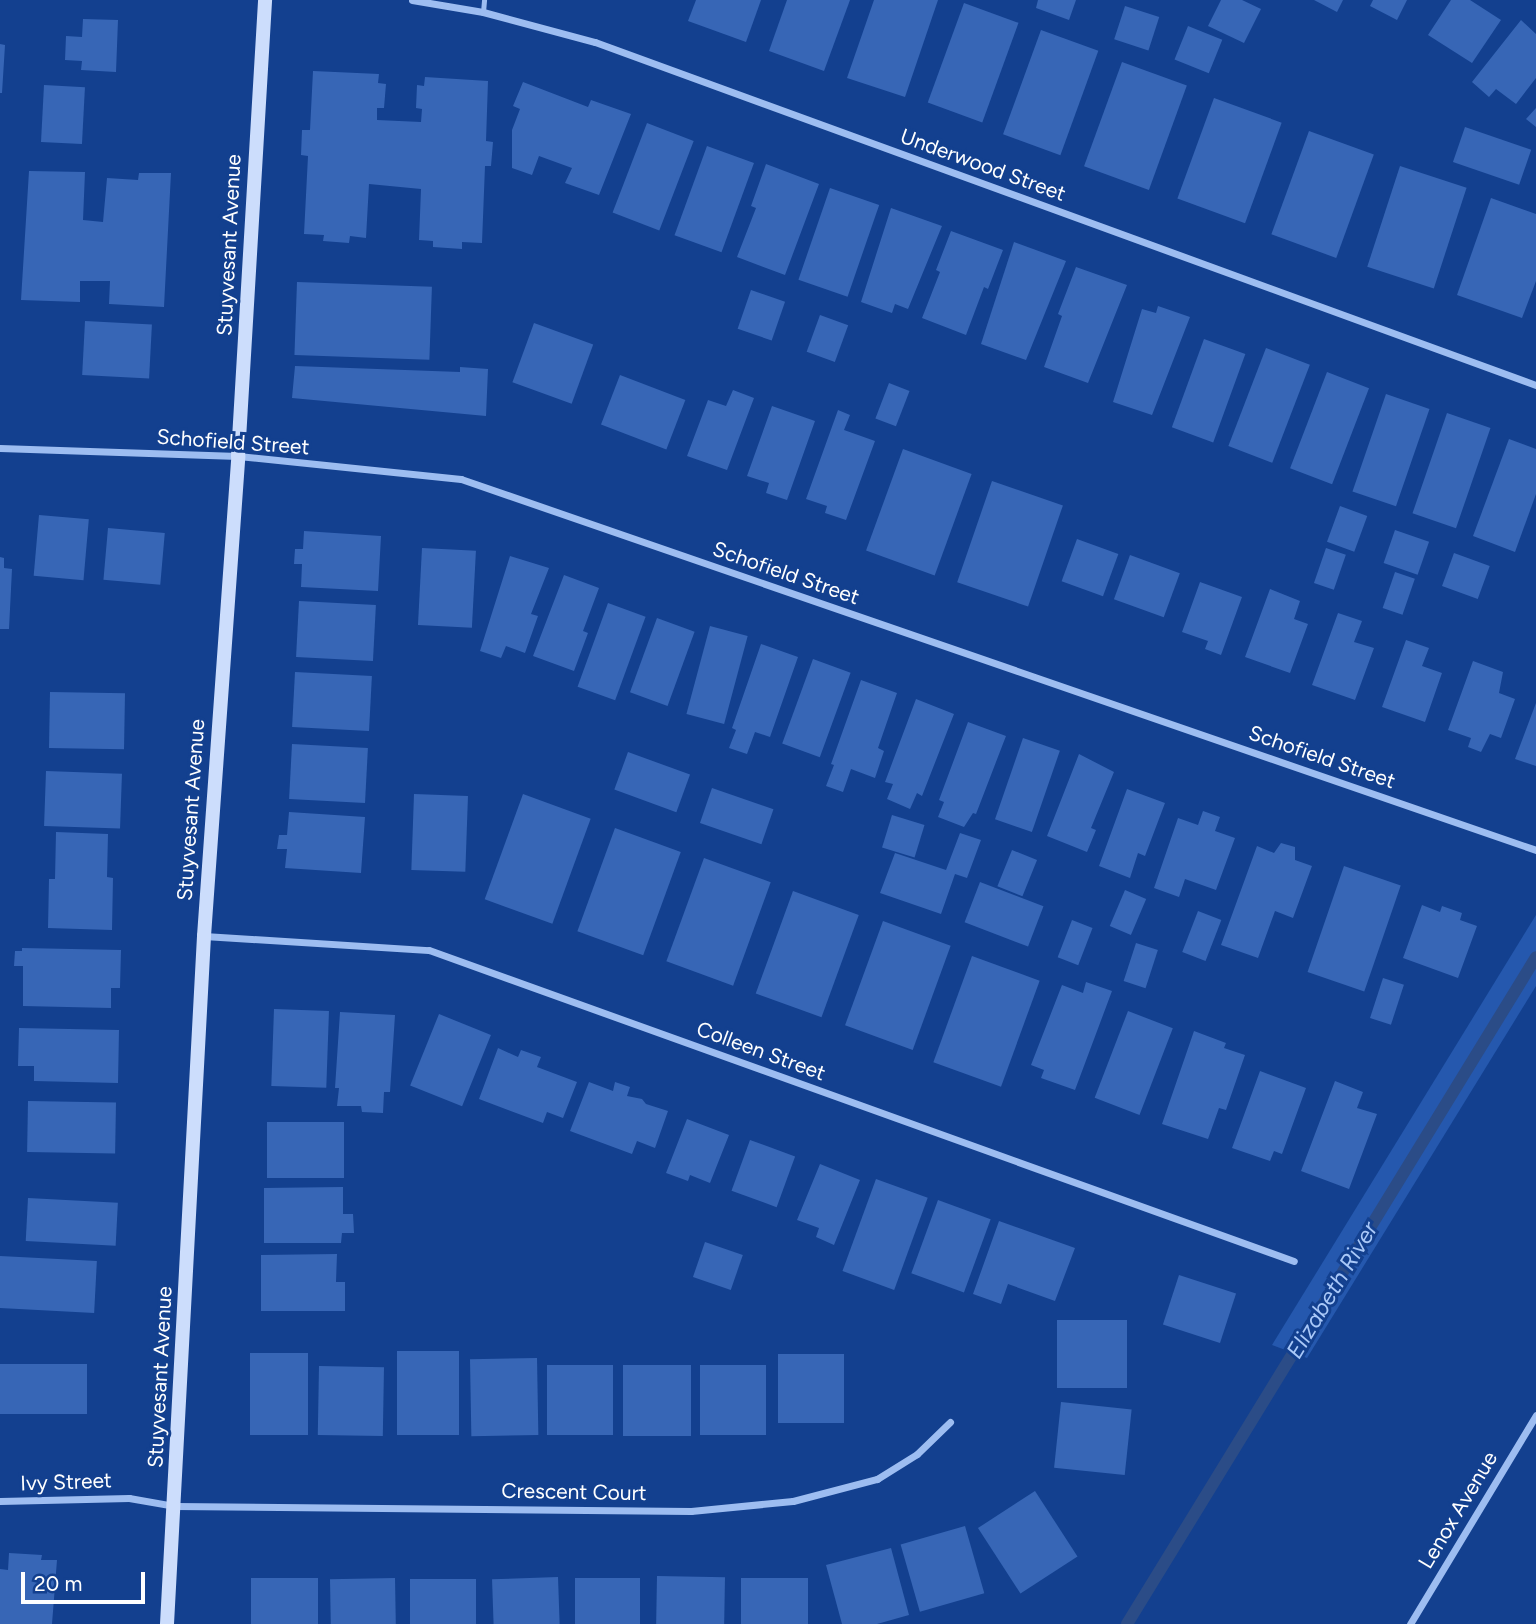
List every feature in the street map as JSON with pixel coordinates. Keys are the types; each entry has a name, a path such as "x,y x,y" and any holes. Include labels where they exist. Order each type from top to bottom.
{"main road":[{"name":"Stuyvesant Avenue","path":"167,1624 204,936 265,0"}],"street":[{"name":"Underwood Street","path":"412,0 483,12 594,42 1536,385"},
{"name":"Schofield Street","path":"0,448 237,456 461,479 1536,849"},
{"name":"Colleen Street","path":"204,936 429,950 1294,1261"},
{"name":"Lenox Avenue","path":"1410,1624 1536,1415"},
{"name":"Crescent Court","path":"175,1506 691,1511 793,1501 877,1479 917,1454 950,1422"},
{"name":"Ivy Street","path":"0,1501 129,1498 175,1506"}],"lane":[{"path":"483,12 484,0"}],"shaded area":[{"path":"1536,915 1536,986 1307,1358 1272,1345"}],"building":[{"path":"696,0 761,0 746,42 688,21"},
{"path":"787,0 850,0 824,71 769,51"},
{"path":"874,0 938,0 905,97 847,78"},
{"path":"1038,0 1076,0 1069,20 1036,8"},
{"path":"1221,0 1242,0 1261,9 1244,43 1208,26"},
{"path":"1314,0 1343,0 1337,12"},
{"path":"1373,0 1407,0 1397,20 1370,6"},
{"path":"1451,0 1470,0 1501,20 1472,63 1428,35"},
{"path":"964,3 1019,23 982,122 928,103"},
{"path":"1125,6 1159,17 1148,50 1114,39"},
{"path":"83,19 118,20 116,72 81,70 82,61 65,60 66,36 82,37"},
{"path":"1521,20 1536,34 1536,78 1516,104 1496,89 1489,97 1472,82"},
{"path":"1188,26 1222,40 1209,73 1175,59"},
{"path":"1041,30 1098,51 1060,155 1003,134"},
{"path":"0,44 5,45 2,93 0,93"},
{"path":"1122,62 1187,86 1149,190 1084,166"},
{"path":"313,71 379,74 378,83 386,84 384,108 377,108 377,120 421,122 422,109 416,108 417,85 424,86 425,77 488,81 486,141 493,142 491,166 485,166 482,243 462,242 462,249 433,247 433,241 419,240 421,189 369,184 366,238 350,236 349,243 323,241 324,235 304,234 308,156 301,155 302,130 310,130"},
{"path":"523,82 588,107 591,100 631,114 599,195 565,183 572,168 539,156 532,175 512,168 512,130 520,109 513,106"},
{"path":"44,85 85,87 82,144 41,142"},
{"path":"1214,98 1282,123 1245,223 1177,199"},
{"path":"1536,108 1536,127 1526,119"},
{"path":"647,123 694,141 659,231 613,213"},
{"path":"1465,127 1531,150 1519,185 1453,162"},
{"path":"1309,131 1374,155 1336,258 1271,234"},
{"path":"707,146 754,163 721,252 675,235"},
{"path":"766,164 819,184 785,275 737,257 756,208 751,206"},
{"path":"1400,166 1467,188 1434,288 1367,267"},
{"path":"29,171 85,172 83,220 103,222 107,178 138,180 139,173 171,173 164,307 109,304 110,281 80,281 80,302 21,300"},
{"path":"830,188 879,205 848,297 798,280"},
{"path":"1491,198 1536,214 1536,281 1522,318 1457,295"},
{"path":"891,208 942,226 908,309 895,304 892,313 861,302"},
{"path":"951,231 1003,250 988,289 984,287 966,335 922,318 940,272 936,270"},
{"path":"1014,242 1066,261 1026,360 981,344"},
{"path":"1076,267 1127,285 1088,383 1044,367 1062,316 1058,314"},
{"path":"297,282 432,287 429,360 294,355"},
{"path":"751,290 785,302 772,340 738,329"},
{"path":"1158,306 1190,317 1152,415 1113,402 1142,309 1156,313"},
{"path":"820,315 848,325 835,362 807,352"},
{"path":"85,321 152,325 149,378 82,375"},
{"path":"534,323 593,345 572,404 512,382"},
{"path":"1204,339 1245,354 1213,442 1172,427"},
{"path":"1266,348 1310,365 1272,463 1228,446"},
{"path":"295,366 460,372 460,367 488,369 486,416 292,398"},
{"path":"1327,372 1369,388 1332,484 1290,468"},
{"path":"620,375 685,400 666,450 601,424"},
{"path":"889,383 910,391 896,426 875,418"},
{"path":"733,390 754,398 727,470 687,456 708,400 726,406"},
{"path":"1386,394 1429,409 1396,506 1352,491"},
{"path":"772,406 815,421 787,500 766,493 769,483 747,476"},
{"path":"838,410 850,415 844,430 875,441 846,520 825,513 827,506 806,499"},
{"path":"1447,413 1490,428 1456,528 1412,513"},
{"path":"1509,439 1536,449 1536,494 1515,552 1473,536"},
{"path":"903,449 972,474 935,575 866,550"},
{"path":"992,481 1063,505 1028,607 957,582"},
{"path":"1340,506 1367,516 1354,552 1327,542"},
{"path":"39,515 89,519 83,580 34,576"},
{"path":"108,528 165,533 160,585 103,580"},
{"path":"1395,530 1429,542 1418,575 1384,563"},
{"path":"304,531 381,536 378,591 301,587 302,564 294,564 295,549 303,549"},
{"path":"1077,539 1118,554 1103,596 1062,581"},
{"path":"422,548 476,551 472,628 418,625"},
{"path":"1326,548 1346,555 1334,590 1314,583"},
{"path":"1454,553 1490,566 1478,599 1442,586"},
{"path":"1130,555 1180,573 1164,617 1114,599"},
{"path":"510,556 549,568 531,614 538,616 525,653 506,646 501,658 480,651"},
{"path":"0,557 4,558 4,568 12,569 9,629 0,629"},
{"path":"1395,572 1415,579 1402,615 1383,608"},
{"path":"564,575 599,588 583,631 588,633 574,671 533,656"},
{"path":"1200,582 1242,597 1221,655 1205,649 1208,641 1182,632"},
{"path":"1270,589 1300,601 1294,619 1308,624 1290,673 1245,657"},
{"path":"299,601 376,605 373,661 296,657"},
{"path":"608,603 646,617 615,700 578,687"},
{"path":"1338,613 1362,621 1354,642 1374,648 1355,700 1312,685"},
{"path":"657,618 695,632 668,706 630,692"},
{"path":"710,626 748,636 724,724 686,714"},
{"path":"1406,640 1429,648 1422,666 1442,673 1425,722 1382,707"},
{"path":"761,644 798,657 770,737 755,732 747,754 729,748 736,730 732,728"},
{"path":"813,659 851,673 820,757 782,744"},
{"path":"1473,661 1503,672 1499,693 1515,699 1501,738 1490,734 1481,752 1468,747 1471,738 1448,730"},
{"path":"295,672 372,676 369,731 292,727"},
{"path":"861,680 897,693 878,748 884,751 875,778 851,769 843,792 826,786 834,765 831,764"},
{"path":"50,692 125,693 124,749 49,748"},
{"path":"916,699 954,714 922,796 917,793 910,809 887,799 893,784 885,782"},
{"path":"1536,703 1536,766 1515,759"},
{"path":"968,722 1006,736 976,814 973,813 964,827 938,817 944,802 939,800"},
{"path":"1023,738 1060,751 1032,832 995,819"},
{"path":"292,744 368,748 365,803 289,799"},
{"path":"628,752 690,775 676,812 614,790"},
{"path":"1079,754 1114,772 1091,828 1096,830 1087,852 1047,836"},
{"path":"46,771 122,774 120,829 44,826"},
{"path":"712,788 773,809 761,844 700,823"},
{"path":"1127,789 1165,803 1145,856 1138,853 1130,878 1099,866"},
{"path":"414,794 468,796 465,872 411,870"},
{"path":"523,794 591,819 552,924 485,899"},
{"path":"1203,811 1220,817 1215,831 1235,838 1216,890 1185,879 1179,897 1154,888 1178,818 1198,825"},
{"path":"289,812 365,817 361,873 285,868 287,849 277,849 279,835 287,835"},
{"path":"892,815 925,825 915,857 882,848"},
{"path":"615,828 681,852 643,955 577,931"},
{"path":"56,832 108,834 107,877 113,878 112,930 48,928 49,879 55,879"},
{"path":"960,833 981,840 967,878 955,874 941,914 880,893 895,853 946,870"},
{"path":"1281,843 1295,847 1295,860 1312,866 1293,918 1275,911 1258,958 1221,945 1257,846 1274,853"},
{"path":"1012,850 1037,860 1022,896 997,886"},
{"path":"704,858 771,882 733,986 666,961"},
{"path":"1344,866 1401,886 1364,991 1308,972"},
{"path":"980,882 1043,906 1028,947 965,922"},
{"path":"1125,890 1146,899 1131,935 1110,926"},
{"path":"793,891 859,915 821,1017 756,993"},
{"path":"1422,905 1440,912 1442,906 1462,913 1460,920 1477,926 1458,978 1403,958"},
{"path":"1198,911 1221,920 1206,961 1182,952"},
{"path":"1072,920 1093,928 1078,965 1058,957"},
{"path":"883,921 951,946 913,1050 845,1025"},
{"path":"1136,943 1158,950 1146,988 1124,981"},
{"path":"22,948 121,950 120,988 111,988 111,1008 23,1006 23,966 14,966 15,951 22,951"},
{"path":"972,956 1040,981 1001,1087 933,1062"},
{"path":"1383,978 1404,985 1391,1025 1370,1018"},
{"path":"1086,982 1112,991 1075,1090 1041,1078 1044,1070 1031,1065 1062,985 1083,993"},
{"path":"274,1009 329,1011 326,1088 271,1086"},
{"path":"1128,1011 1173,1028 1139,1115 1095,1098"},
{"path":"340,1012 395,1015 390,1092 384,1092 383,1113 362,1112 361,1106 337,1106 339,1088 335,1088"},
{"path":"439,1014 491,1035 462,1106 410,1085"},
{"path":"19,1028 119,1030 118,1083 34,1081 34,1066 18,1066"},
{"path":"1194,1031 1226,1043 1224,1048 1245,1055 1226,1110 1219,1108 1208,1139 1162,1124"},
{"path":"498,1048 518,1057 521,1050 541,1057 537,1067 577,1082 563,1118 547,1112 543,1123 479,1099"},
{"path":"1260,1071 1306,1088 1282,1154 1274,1151 1270,1161 1232,1148"},
{"path":"1335,1081 1363,1092 1357,1108 1377,1114 1349,1189 1301,1171"},
{"path":"589,1082 613,1091 615,1082 630,1087 627,1096 642,1099 646,1104 668,1111 655,1148 637,1141 632,1154 570,1131"},
{"path":"28,1101 116,1103 115,1154 27,1152"},
{"path":"687,1119 729,1135 710,1183 690,1175 688,1181 666,1173"},
{"path":"267,1122 344,1122 344,1178 267,1178"},
{"path":"750,1140 795,1156 777,1207 732,1191"},
{"path":"820,1164 860,1180 834,1245 816,1237 819,1228 797,1220"},
{"path":"876,1179 928,1198 894,1290 842,1271"},
{"path":"343,1187 343,1214 353,1214 354,1233 342,1233 341,1243 264,1243 264,1188"},
{"path":"28,1198 118,1203 116,1246 26,1241"},
{"path":"938,1200 991,1219 964,1292 911,1273"},
{"path":"999,1221 1075,1248 1055,1301 1008,1284 1001,1304 973,1294"},
{"path":"705,1242 743,1255 731,1290 693,1277"},
{"path":"337,1254 336,1282 345,1282 345,1311 261,1311 261,1255"},
{"path":"0,1256 97,1261 94,1313 0,1308"},
{"path":"1179,1275 1236,1294 1220,1343 1163,1324"},
{"path":"1057,1320 1127,1320 1127,1388 1057,1388"},
{"path":"397,1351 459,1351 459,1435 397,1435"},
{"path":"250,1353 308,1353 308,1435 250,1435"},
{"path":"778,1354 844,1354 844,1423 778,1423"},
{"path":"537,1358 538,1435 471,1436 470,1359"},
{"path":"0,1364 87,1364 87,1414 0,1414"},
{"path":"547,1365 613,1365 613,1435 547,1435"},
{"path":"623,1365 691,1365 691,1436 623,1436"},
{"path":"700,1365 766,1365 766,1435 700,1435"},
{"path":"319,1366 384,1367 383,1436 318,1435"},
{"path":"1061,1402 1132,1409 1125,1475 1054,1468"},
{"path":"1035,1491 1077,1556 1020,1593 978,1528"},
{"path":"965,1526 984,1593 920,1612 901,1544"},
{"path":"891,1548 909,1615 877,1624 842,1624 826,1565"},
{"path":"9,1553 42,1555 41,1560 57,1560 52,1624 0,1624 0,1569 8,1570"},
{"path":"657,1576 725,1577 724,1624 656,1624"},
{"path":"558,1577 560,1624 494,1624 492,1579"},
{"path":"251,1578 318,1578 318,1624 251,1624"},
{"path":"395,1578 396,1624 331,1624 330,1579"},
{"path":"575,1578 640,1578 640,1624 575,1624"},
{"path":"741,1578 808,1578 808,1624 741,1624"},
{"path":"410,1579 476,1579 476,1624 410,1624"}],"waterway":[{"name":"Elizabeth River","path":"1127,1624 1536,957"}]}
